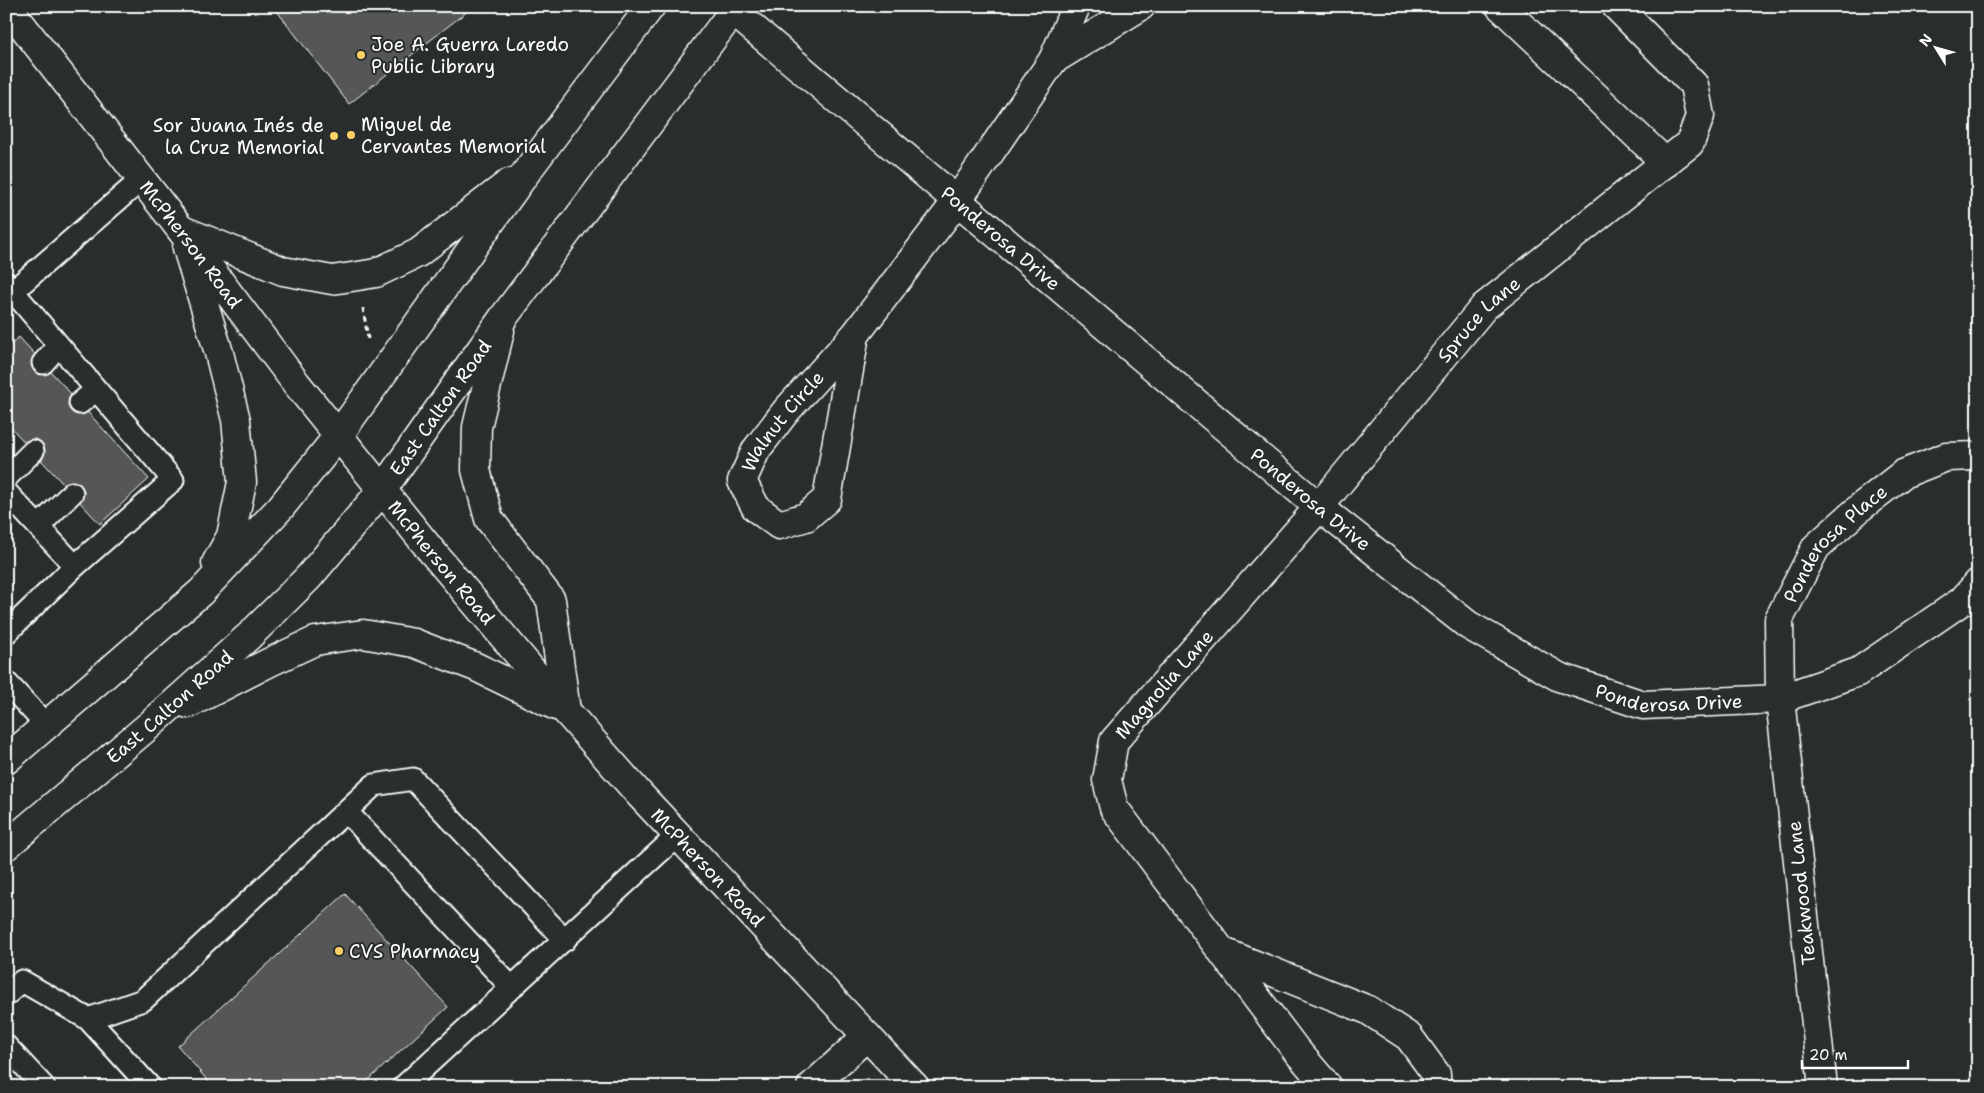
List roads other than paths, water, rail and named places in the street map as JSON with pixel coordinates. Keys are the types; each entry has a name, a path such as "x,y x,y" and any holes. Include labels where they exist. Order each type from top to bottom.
{"street":[{"name":"McPherson Road","path":"7,6 338,436 566,711 678,835 915,1087"},
{"path":"6,760 201,592 281,507 338,436 530,167 651,6"},
{"path":"1053,60 1076,6"},
{"path":"1053,60 1141,6"},
{"path":"1500,6 1666,163"},
{"name":"Spruce Lane","path":"1320,507 1484,308 1690,143 1700,116 1694,85 1616,6"},
{"name":"Ponderosa Drive","path":"732,8 957,201 1320,507 1468,625 1559,677 1643,705 1780,699 1858,672 1962,601 1978,583"},
{"name":"East Calton Road","path":"6,846 152,723 249,636 308,578 382,490 503,318 732,8"},
{"name":"Walnut Circle","path":"855,335 827,499 806,517 779,525 756,508 742,481 756,450 786,411 855,335 957,201 1053,60"},
{"path":"181,230 283,271 332,280 367,275 376,273 418,253 530,167"},
{"path":"181,230 219,353 236,420 242,482 231,536 201,592"},
{"path":"503,318 478,427 476,470 489,519 551,600 566,711"},
{"name":"Ponderosa Place","path":"1780,699 1779,619 1816,547 1862,506 1904,474 1946,457 1978,456"},
{"name":"Magnolia Lane","path":"1320,507 1114,741 1107,780 1114,808 1296,1050 1328,1087"},
{"path":"152,723 315,641 362,634 414,643 476,666 566,711"},
{"name":"Teakwood Lane","path":"1780,699 1823,1087"},
{"path":"1223,952 1368,1010 1409,1037 1436,1074 1436,1087"},
{"path":"811,1087 867,1036"}],"lane":[{"path":"6,633 75,566 174,480 126,440 88,396 58,346 8,291 142,179"},
{"path":"43,363 58,346"},
{"path":"6,478 33,451"},
{"path":"6,492 75,566"},
{"path":"39,526 72,493"},
{"path":"6,682 46,726"},
{"path":"88,1019 143,1000 374,785 413,779 565,940"},
{"path":"346,811 512,988"},
{"path":"403,1087 678,835"},
{"path":"6,995 22,981 88,1019 150,1087"},
{"path":"6,1046 29,1079 44,1087"}],"place":[{"name":"Joe A. Guerra Laredo Public Library","path":"361,55"},
{"name":"Miguel de Cervantes Memorial","path":"351,135"},
{"name":"Sor Juana Inés de la Cruz Memorial","path":"334,136"},
{"name":"CVS Pharmacy","path":"339,951"}]}
